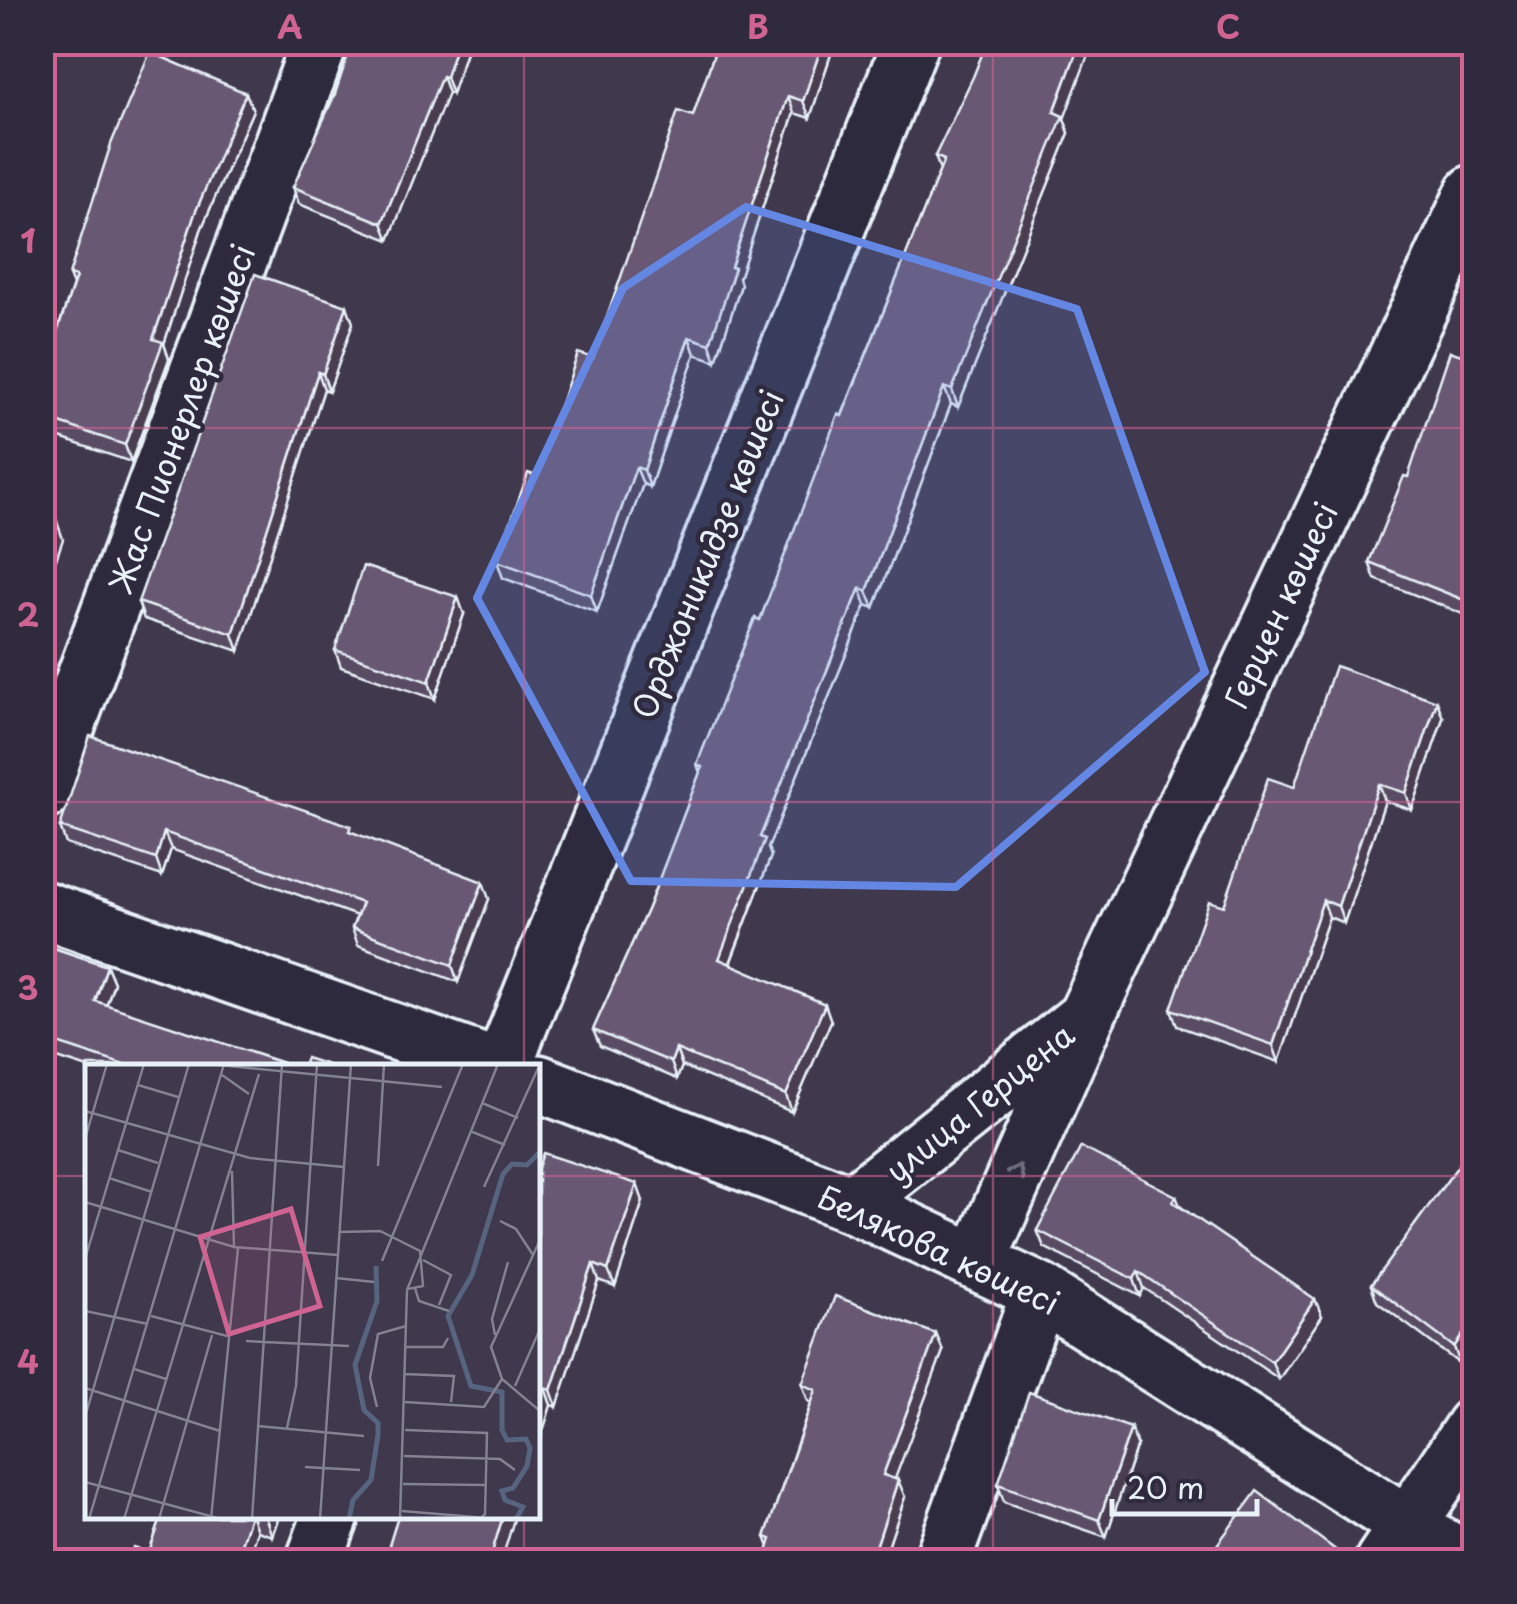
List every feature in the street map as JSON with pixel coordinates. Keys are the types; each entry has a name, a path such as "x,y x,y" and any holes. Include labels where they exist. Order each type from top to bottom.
{"street":[{"name":"Жас Пионерлер көшесі","path":"42,793 320,42"},
{"name":"Орджоникидзе көшесі","path":"504,1064 912,42"},
{"name":"Герцен көшесі","path":"1086,1017 1474,193"},
{"path":"42,909 487,1064"},
{"name":"улица Герцена","path":"852,1204 1086,1017"},
{"name":"улица Герцена","path":"978,1260 1086,1017"},
{"name":"Белякова көшесі","path":"540,1084 852,1204 978,1260 1040,1292 1396,1542 1467,1562"},
{"path":"942,1562 1040,1292"},
{"path":"1396,1542 1474,1426"},
{"path":"314,1562 330,1519"}],"highlighted area":[{"path":"746,207 1077,309 1205,672 956,887 631,881 477,598 623,288"}],"building":[{"path":"352,42 457,42 446,77 442,76 382,223 293,187 335,94"},
{"path":"718,42 823,42 803,101 788,96 731,267 735,268 710,344 689,337 644,470 636,467 591,595 497,561 528,473 537,476 578,353 593,358 678,111 693,116"},
{"path":"987,42 1080,42 1054,112 1063,116 952,390 944,387 867,591 860,588 760,837 765,839 719,959 825,1004 786,1095 676,1049 671,1062 593,1030 648,908 702,767 697,764 755,618 760,620 838,414 842,416 944,160 935,156"},
{"path":"150,52 246,93 195,213 153,339 163,342 125,445 42,417 42,376 76,277 69,275 111,144"},
{"path":"255,274 347,306 323,374 318,372 233,634 138,602"},
{"path":"1474,324 1474,574 1464,600 1369,562 1404,476 1408,477 1450,351 1464,356"},
{"path":"42,517 57,522 42,565"},
{"path":"363,566 458,597 429,682 335,650"},
{"path":"1335,666 1437,701 1406,793 1379,784 1338,906 1323,900 1273,1045 1171,1009 1209,901 1224,906 1268,778 1294,787"},
{"path":"90,736 351,826 349,831 483,882 452,965 352,928 362,903 164,832 156,859 60,827"},
{"path":"42,944 107,966 95,1001 286,1064 121,1064 42,1038"},
{"path":"306,1058 325,1064 304,1064"},
{"path":"1474,1144 1474,1319 1454,1347 1371,1285"},
{"path":"1081,1147 1176,1196 1173,1202 1315,1299 1272,1362 1138,1271 1134,1279 1037,1230"},
{"path":"543,1153 637,1184 608,1270 593,1264 551,1390 545,1388 540,1404"},
{"path":"835,1296 936,1334 883,1475 898,1480 871,1562 764,1562 771,1539 765,1537 816,1390 802,1384"},
{"path":"1029,1392 1131,1428 1099,1520 998,1484"},
{"path":"1257,1491 1341,1554 1335,1562 1205,1561"},
{"path":"161,1519 249,1519 235,1562 129,1562 134,1548 149,1553"},
{"path":"397,1519 502,1519 489,1562 384,1562"}]}
